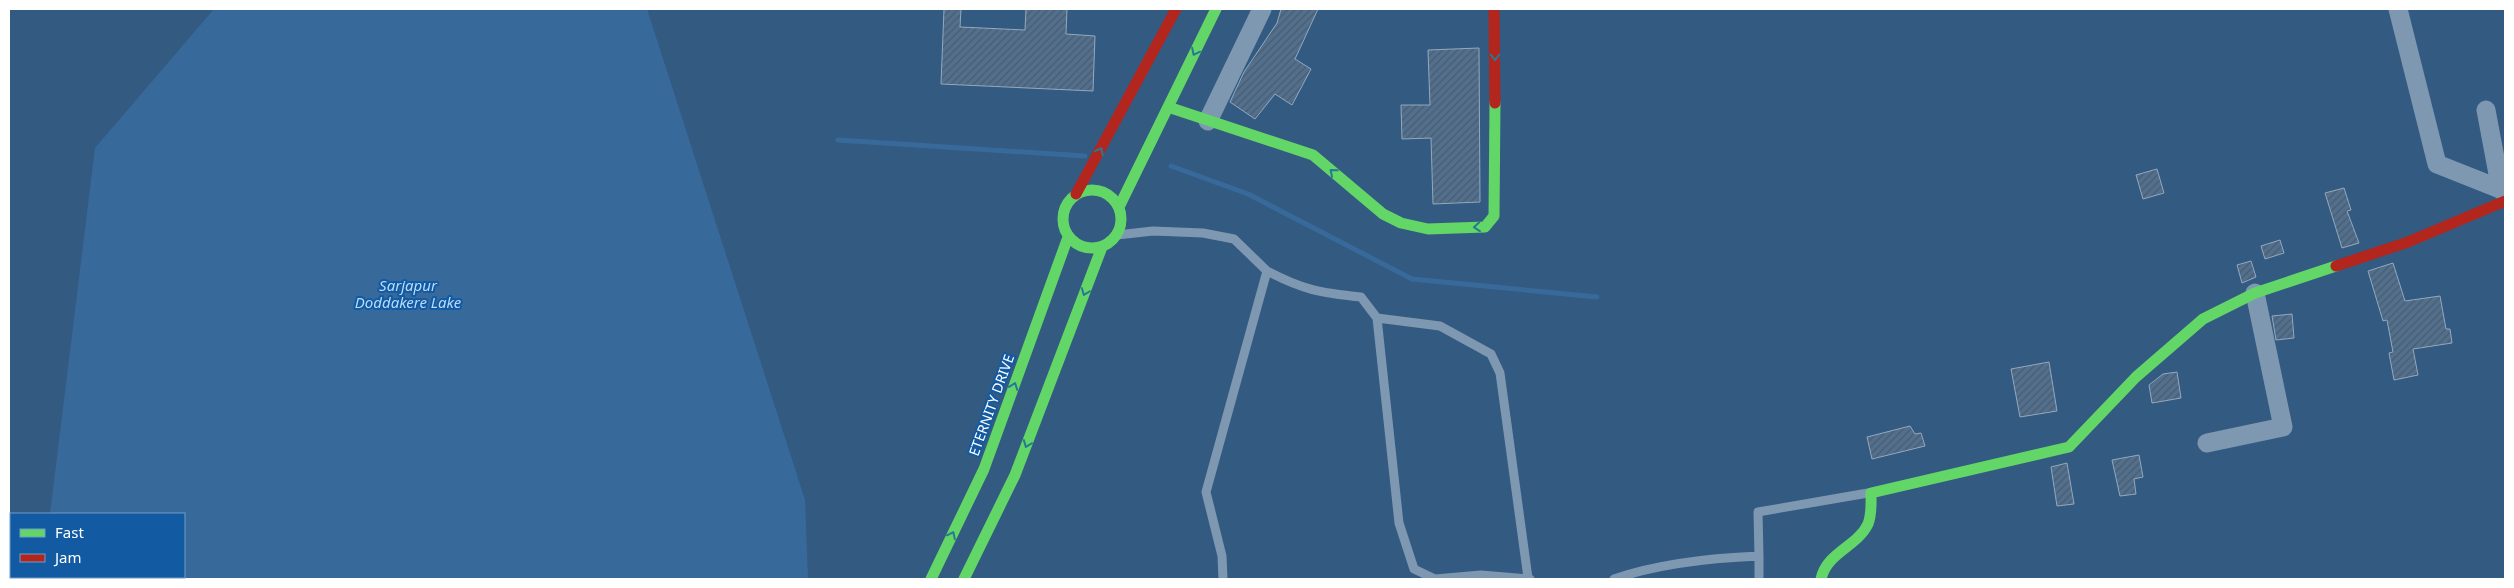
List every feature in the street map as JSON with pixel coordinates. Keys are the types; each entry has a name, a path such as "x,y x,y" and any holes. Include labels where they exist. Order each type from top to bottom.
{"street":[{"path":"1102,247 1084,248 1068,236 1062,218 1064,209 1076,194 1176,9"},
{"path":"1119,206 1216,9"},
{"path":"1208,121 1262,9"},
{"path":"1168,107 1313,155 1383,214 1401,224 1428,229 1485,227 1494,216 1496,188 1494,9"},
{"path":"2398,9 2437,164 2504,194"},
{"path":"2486,110 2504,194"},
{"path":"964,579 1015,475 1102,247 1117,235 1121,226 1119,206 1113,198 1100,191 1085,190 1076,194"},
{"path":"1821,579 1822,571 1833,558 1867,526 1871,512 1871,493 2069,447 2136,377 2203,319 2255,293 2408,242 2504,194"},
{"name":"ETERNITY DRIVE","path":"931,579 984,469 1068,236"},
{"path":"2208,443 2284,427 2255,293"}],"lane":[{"path":"1117,235 1153,231 1203,233 1234,239 1267,271 1316,293 1361,297 1377,318 1399,523 1414,569 1435,579 1481,574 1529,578 1500,373 1491,354 1440,326 1377,318"},
{"path":"1223,579 1222,556 1206,492 1267,271"},
{"path":"1759,579 1758,512 1871,493"},
{"path":"1614,579 1631,573 1713,558 1759,556"}],"water":[{"name":"Sarjapur Doddakere Lake","path":"214,9 647,9 805,500 808,579 9,579 9,558 10,578 185,578 185,513 50,513 95,148"}],"building":[{"path":"944,9 961,9 960,27 1025,30 1026,9 1067,9 1066,34 1095,36 1093,91 941,84"},
{"path":"1281,9 1318,9 1295,59 1311,69 1292,105 1275,94 1255,119 1230,102 1244,72 1277,23"},
{"path":"1479,48 1480,202 1433,204 1431,138 1402,139 1401,105 1430,105 1428,50"},
{"path":"2157,169 2164,193 2143,199 2136,175"},
{"path":"2344,188 2351,210 2347,211 2359,243 2342,248 2325,193"},
{"path":"2280,240 2284,253 2265,259 2261,246"},
{"path":"2251,261 2256,277 2242,283 2237,265"},
{"path":"2393,263 2405,301 2440,296 2446,329 2450,329 2452,343 2413,349 2418,375 2394,380 2389,353 2393,352 2387,320 2383,321 2368,271"},
{"path":"2292,314 2294,338 2276,340 2272,316"},
{"path":"2049,362 2057,411 2020,417 2011,369"},
{"path":"2177,372 2181,398 2152,403 2149,385 2163,374"},
{"path":"1910,426 1915,434 1921,433 1925,446 1872,459 1867,437"},
{"path":"2139,455 2143,477 2134,479 2136,494 2120,496 2112,460"},
{"path":"2067,463 2074,504 2057,506 2051,467"}],"waterway":[{"path":"838,140 1085,156"},
{"path":"1171,166 1248,194 1412,279 1597,297"}],"traffic: fast":[{"path":"1119,207 1216,9"},
{"path":"1168,107 1313,155 1383,214 1401,223 1428,229 1485,227 1494,216 1495,103"},
{"path":"1086,190 1098,190 1113,198 1121,213 1121,219 1121,225 1113,240 1098,248 1086,248 1071,240 1063,225 1063,213 1071,198 1086,190"},
{"path":"931,579 984,469 1068,237"},
{"path":"964,579 1015,475 1102,247"},
{"path":"1821,579 1829,562 1857,538 1868,524 1871,512 1871,493 2069,447 2136,377 2203,319 2255,293 2336,266"}],"traffic: jam":[{"path":"1076,194 1176,9"},
{"path":"1494,9 1495,103"},
{"path":"2336,266 2408,242 2505,201"}]}
